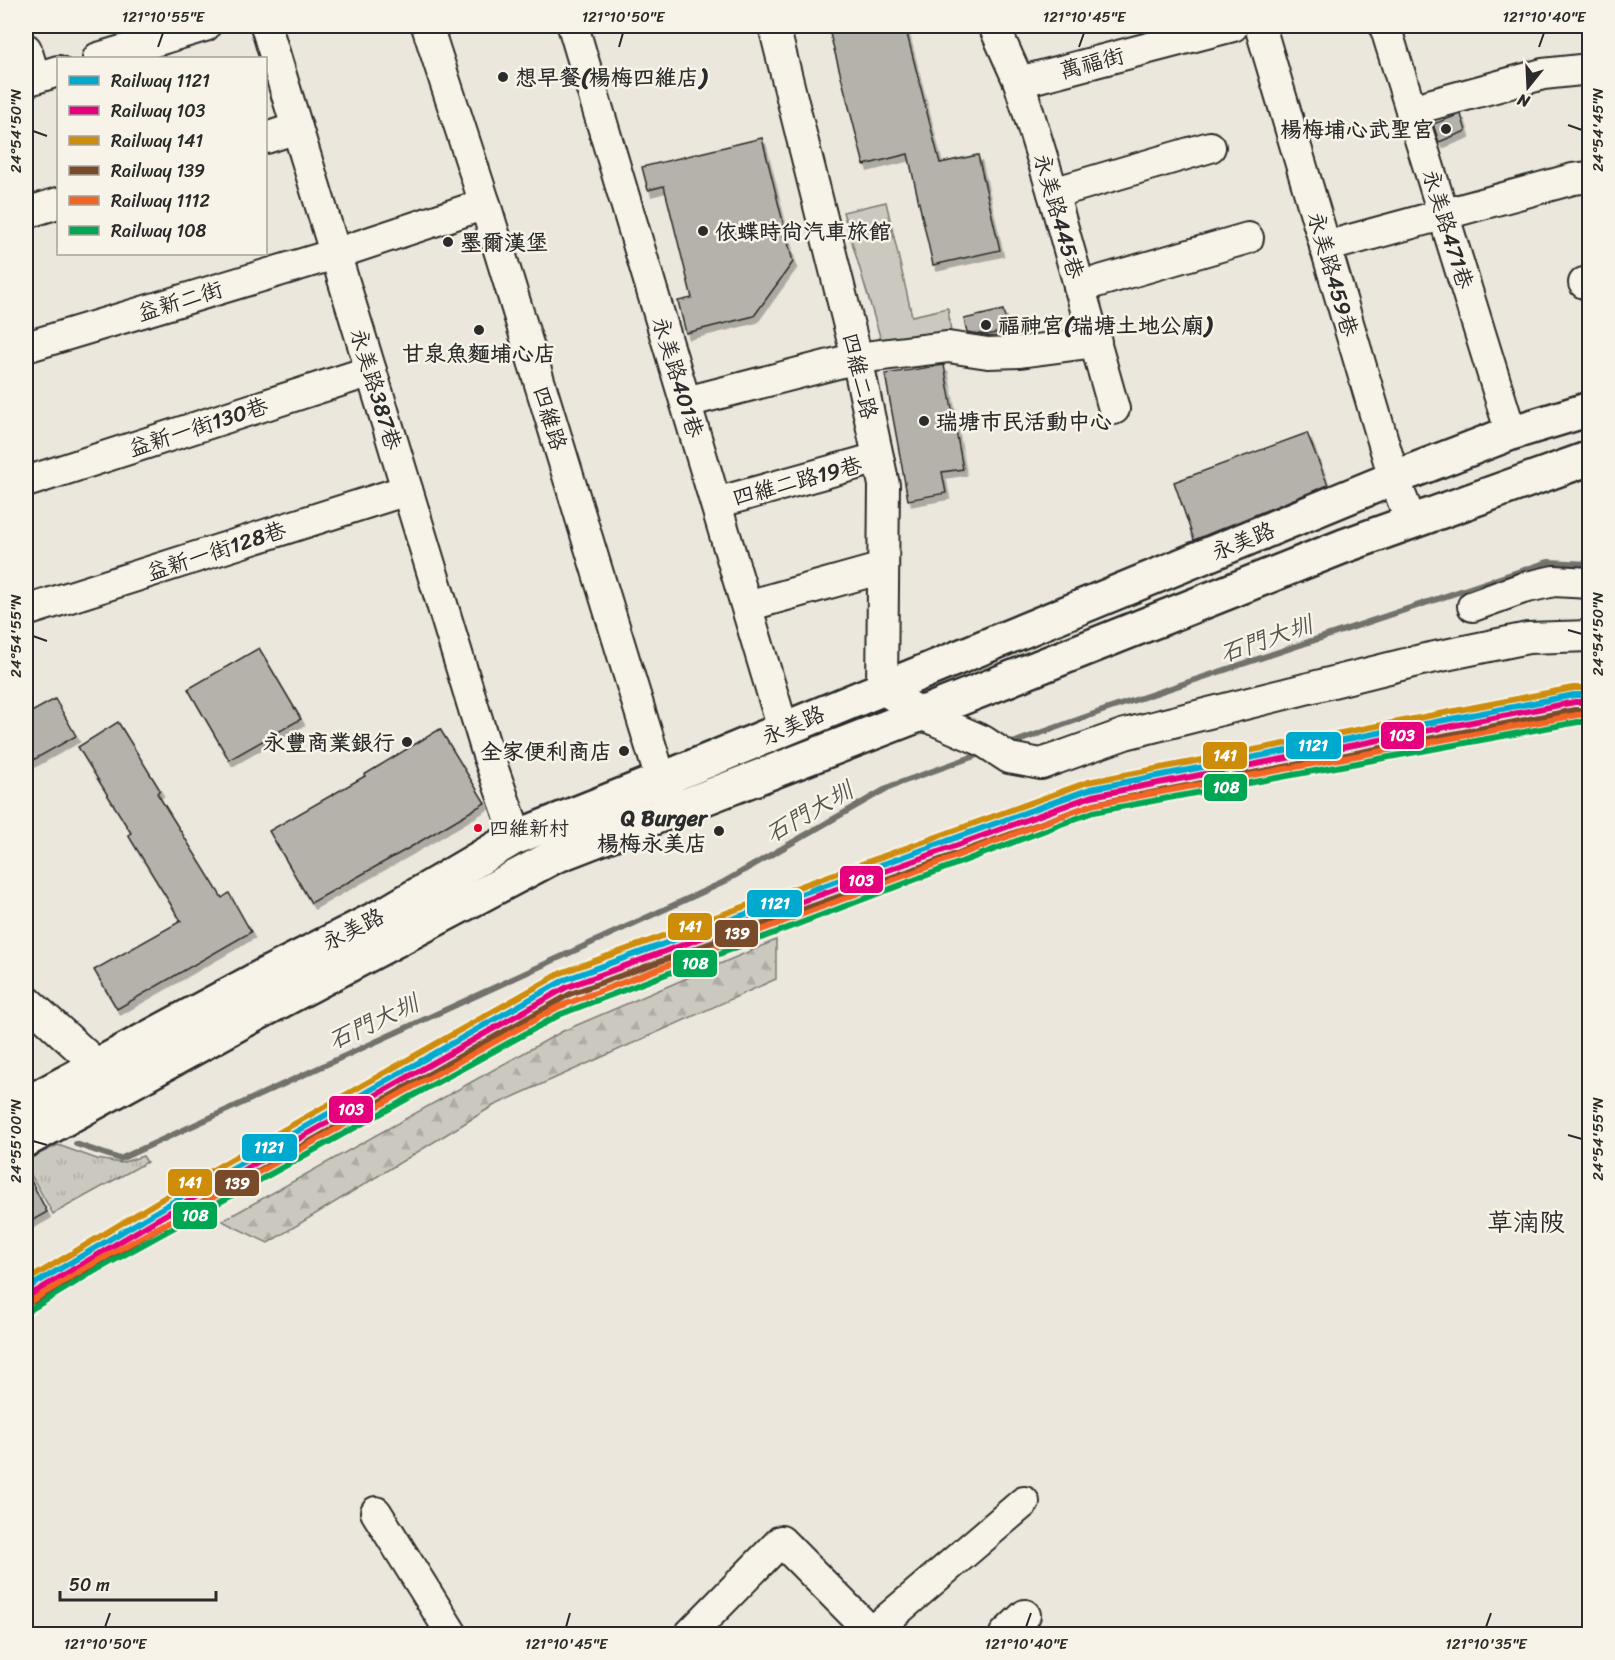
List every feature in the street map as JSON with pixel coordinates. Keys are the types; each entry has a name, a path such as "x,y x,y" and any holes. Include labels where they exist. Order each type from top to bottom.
{"main road":[{"name":"永美路","path":"28,1099 385,914 517,837 661,780 1394,478 1511,433 1590,409"},
{"name":"永美路","path":"26,1140 241,1022 555,856 1344,546 1590,458"}],"street":[{"path":"101,57 205,26"},
{"name":"永美路387巷","path":"266,26 487,752 517,837"},
{"name":"四維路","path":"427,26 485,204 661,780 676,809"},
{"name":"永美路401巷","path":"573,26 783,729"},
{"name":"四維二路","path":"774,26 857,358 884,485 882,688"},
{"name":"永美路445巷","path":"994,26 1019,82 1114,409"},
{"name":"萬福街","path":"1019,82 1233,26"},
{"name":"永美路459巷","path":"1260,26 1394,478 1411,522"},
{"name":"永美路471巷","path":"1385,26 1511,433"},
{"path":"26,49 40,76"},
{"path":"1411,110 1543,74 1590,69"},
{"path":"267,138 297,128"},
{"path":"1053,193 1210,147"},
{"path":"1325,247 1573,179 1590,177"},
{"path":"26,213 57,203"},
{"name":"益新二街","path":"26,347 335,254 485,204"},
{"path":"1079,287 1248,238"},
{"path":"686,402 857,358 948,347 988,354 1020,352 1096,342"},
{"name":"益新一街130巷","path":"26,482 371,371"},
{"name":"四維二路19巷","path":"716,503 878,458"},
{"name":"益新一街128巷","path":"26,611 407,490"},
{"path":"747,606 883,568"},
{"path":"1473,606 1522,588 1554,581 1590,583"},
{"path":"882,688 921,714 1010,758 1041,764 1125,734 1421,660 1528,638 1590,636"},
{"path":"26,1000 96,1064 116,1091"},
{"path":"28,1099 60,1120"},
{"path":"690,1635 781,1541 872,1634 1024,1502"},
{"path":"376,1512 452,1635"}],"green space":[{"path":"886,202 912,316 948,308 951,333 884,350 843,212"},
{"path":"776,940 776,979 493,1106 268,1243 222,1221 563,1031"},
{"path":"58,1145 97,1159 121,1163 143,1156 147,1162 53,1214 26,1166 26,1160"}],"building":[{"path":"828,26 905,26 940,163 978,155 1000,250 933,265 908,154 864,165"},
{"name":"楊梅埔心武聖宮","path":"1461,114 1466,131 1439,142 1433,124"},
{"name":"依蝶時尚汽車旅館","path":"762,138 793,262 754,316 686,333 678,301 692,298 664,186 648,190 642,167"},
{"name":"福神宮(瑞塘土地公廟)","path":"1003,310 1008,330 987,335 967,332 964,319"},
{"name":"瑞塘市民活動中心","path":"944,365 963,469 942,472 946,493 908,500 885,374"},
{"path":"1307,433 1328,485 1194,540 1174,482"},
{"path":"259,648 301,719 229,760 188,689"},
{"path":"55,699 76,736 26,764 26,715"},
{"path":"118,722 160,790 157,793 222,898 229,893 251,932 117,1009 94,970 181,921 128,835 131,833 78,747"},
{"path":"440,729 485,803 311,903 269,831 365,776"},
{"path":"26,1171 47,1212 26,1224"}],"waterway":[{"name":"石門大圳","path":"1007,745 1548,562 1590,564"},
{"name":"石門大圳","path":"76,1144 120,1159 722,883 891,786 983,753"}],"rail line":[{"name":"141","path":"26,1281 172,1193 561,973 1088,782 1573,688 1590,688"},
{"name":"1121","path":"26,1289 176,1200 564,980 1090,789 1574,695 1590,695"},
{"name":"103","path":"30,1295 180,1206 567,987 1092,796 1575,702 1590,702"},
{"name":"139","path":"34,1302 184,1213 570,994 1094,804 1575,710 1590,710"},
{"name":"1112","path":"26,1304 87,1267 558,1007 1091,805 1590,714"},
{"name":"108","path":"30,1310 91,1273 561,1014 1093,812 1578,722 1590,722"}],"place":[{"name":"想早餐(楊梅四維店)","path":"503,77"},
{"name":"楊梅埔心武聖宮","path":"1446,129"},
{"name":"依蝶時尚汽車旅館","path":"703,231"},
{"name":"墨爾漢堡","path":"448,242"},
{"name":"福神宮(瑞塘土地公廟)","path":"986,325"},
{"name":"甘泉魚麵埔心店","path":"479,330"},
{"name":"瑞塘市民活動中心","path":"924,421"},
{"name":"永豐商業銀行","path":"407,742"},
{"name":"全家便利商店","path":"624,751"},
{"name":"四維新村","path":"478,828"},
{"name":"Q Burger 楊梅永美店","path":"719,831"}],"district":[{"name":"草湳陂","path":"1526,1222"}]}
